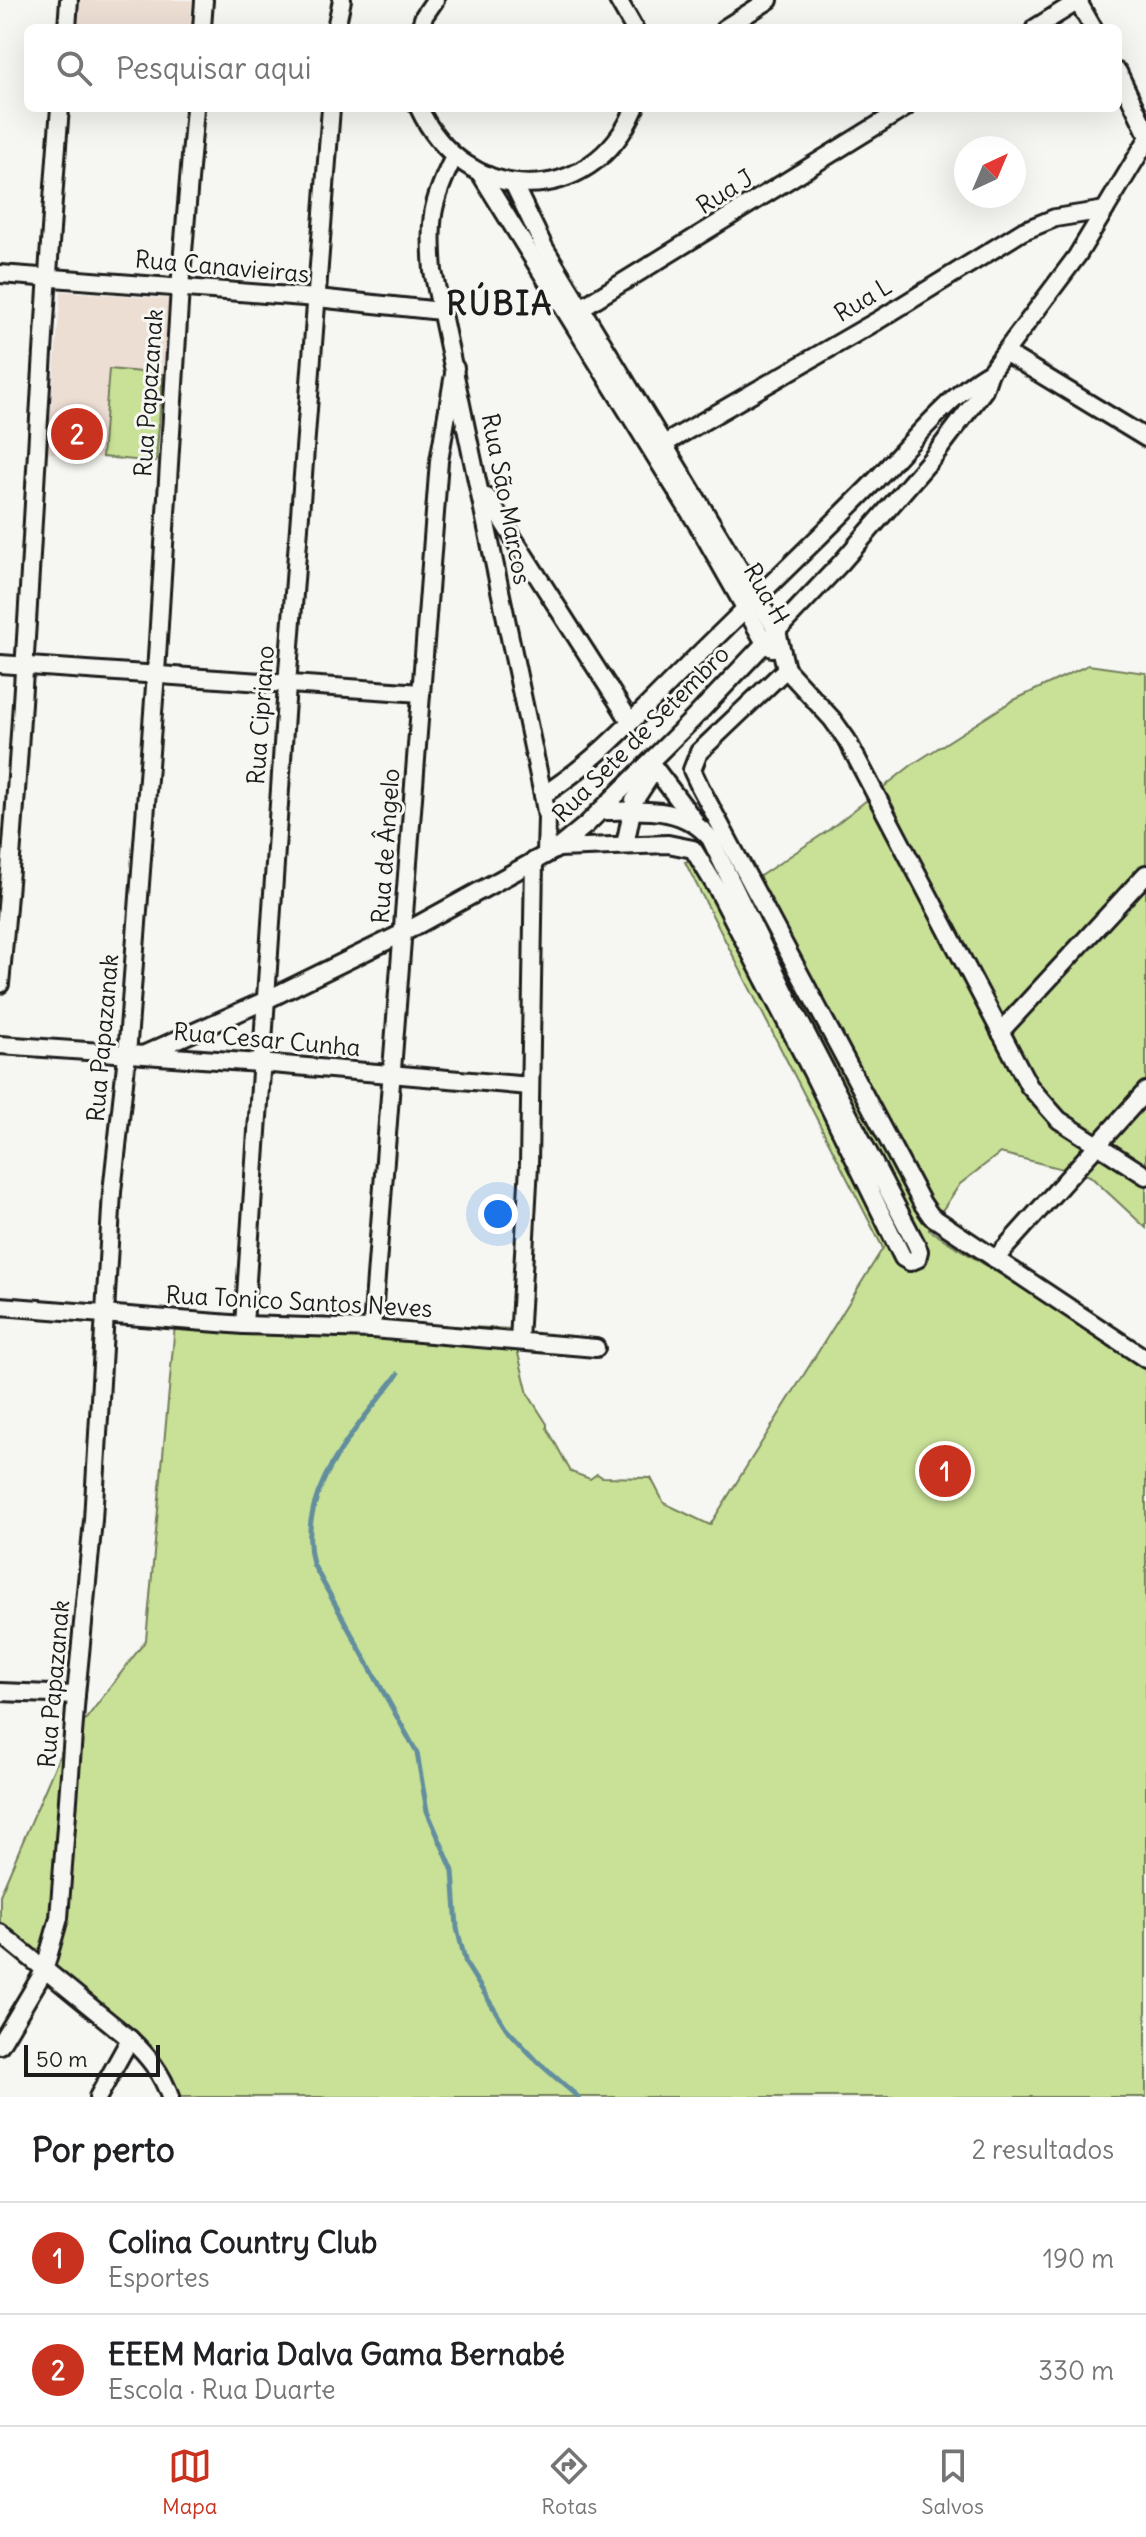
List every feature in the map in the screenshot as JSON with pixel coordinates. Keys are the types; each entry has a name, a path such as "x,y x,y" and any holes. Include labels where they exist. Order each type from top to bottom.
{"street":[{"path":"67,24 69,0"},
{"path":"202,24 204,0"},
{"path":"337,24 342,0"},
{"path":"421,24 435,0"},
{"path":"618,0 632,24"},
{"path":"731,24 769,0"},
{"path":"1041,24 1078,0 1091,24"},
{"path":"1122,80 1146,131"},
{"path":"0,984 12,856 46,277 60,112"},
{"name":"Rua Papazanak","path":"0,2045 44,1971 59,1918 93,1520 112,1192 127,1055 195,112"},
{"name":"Rua Cipriano","path":"244,1325 264,1001 331,112"},
{"path":"421,112 434,137 454,157 480,173 513,183 545,183 577,174 605,155 626,130 633,112"},
{"name":"Rua J","path":"575,312 899,112"},
{"name":"Rua Sete de Setembro","path":"543,795 584,764 630,721 821,536 950,404 974,381 990,372 1052,292 1146,142"},
{"name":"Rua São Marcos","path":"454,157 434,200 430,220 433,271 547,817 530,1086 529,1165 519,1341"},
{"name":"Rua H","path":"480,173 575,312 757,597 777,631 783,661"},
{"name":"Rua H","path":"513,183 575,312"},
{"name":"Rua L","path":"659,447 877,321 1023,231 1055,218 1105,210"},
{"name":"Rua Canavieiras","path":"0,274 317,298 441,311"},
{"path":"1006,353 1146,438"},
{"name":"Rua de Ângelo","path":"372,1329 439,461 455,368"},
{"name":"Rua Sete de Setembro","path":"145,1054 264,1001 403,933 546,855 601,811 653,766 841,563 934,456 984,390 990,372"},
{"name":"Rua H","path":"659,447 745,609 765,643 783,661"},
{"path":"480,487 630,721"},
{"path":"1146,1176 1059,1120 1029,1086 847,740 783,661 699,752 692,770 931,1216 1146,1359"},
{"path":"0,664 421,693"},
{"path":"546,855 625,845 683,845 693,849 812,1072 903,1258 914,1261 919,1255 915,1242 793,1008 715,846 653,766 631,811 625,845"},
{"path":"601,811 670,813 697,825"},
{"path":"1000,1032 1146,874"},
{"name":"Rua Cesar Cunha","path":"0,1045 530,1086"},
{"path":"995,1259 1146,1091"},
{"name":"Rua Tonico Santos Neves","path":"0,1306 244,1325 372,1329 596,1348"},
{"path":"0,1692 76,1695"},
{"path":"0,1933 130,2039 155,2066 170,2097"},
{"path":"98,2097 130,2039"}],"shaded area":[{"path":"77,0 192,0 190,24 75,24"},
{"path":"61,291 169,299 156,462 47,453"}],"green space":[{"path":"109,369 163,374 156,462 102,457"},
{"path":"1088,665 1146,673 1146,1228 1090,1176 1000,1153 960,1184 929,1230 1146,1365 1146,2097 168,2097 140,2045 0,1922 0,1895 61,1752 146,1640 176,1314 512,1329 528,1394 571,1472 590,1479 597,1474 602,1477 651,1478 664,1503 710,1525 883,1248 685,862 727,853 791,974 748,884 826,832 913,764 1012,701"}],"waterway":[{"path":"398,1374 333,1462 321,1486 313,1511 310,1537 313,1564 417,1753 427,1811 453,1871 457,1928 466,1964 506,2028 538,2062 578,2097"}],"place":[{"name":"EEEM Maria Dalva Gama Bernabé","path":"77,434"},
{"name":"Colina Country Club","path":"945,1471"}],"district":[{"name":"RÚBIA","path":"500,304"}]}
